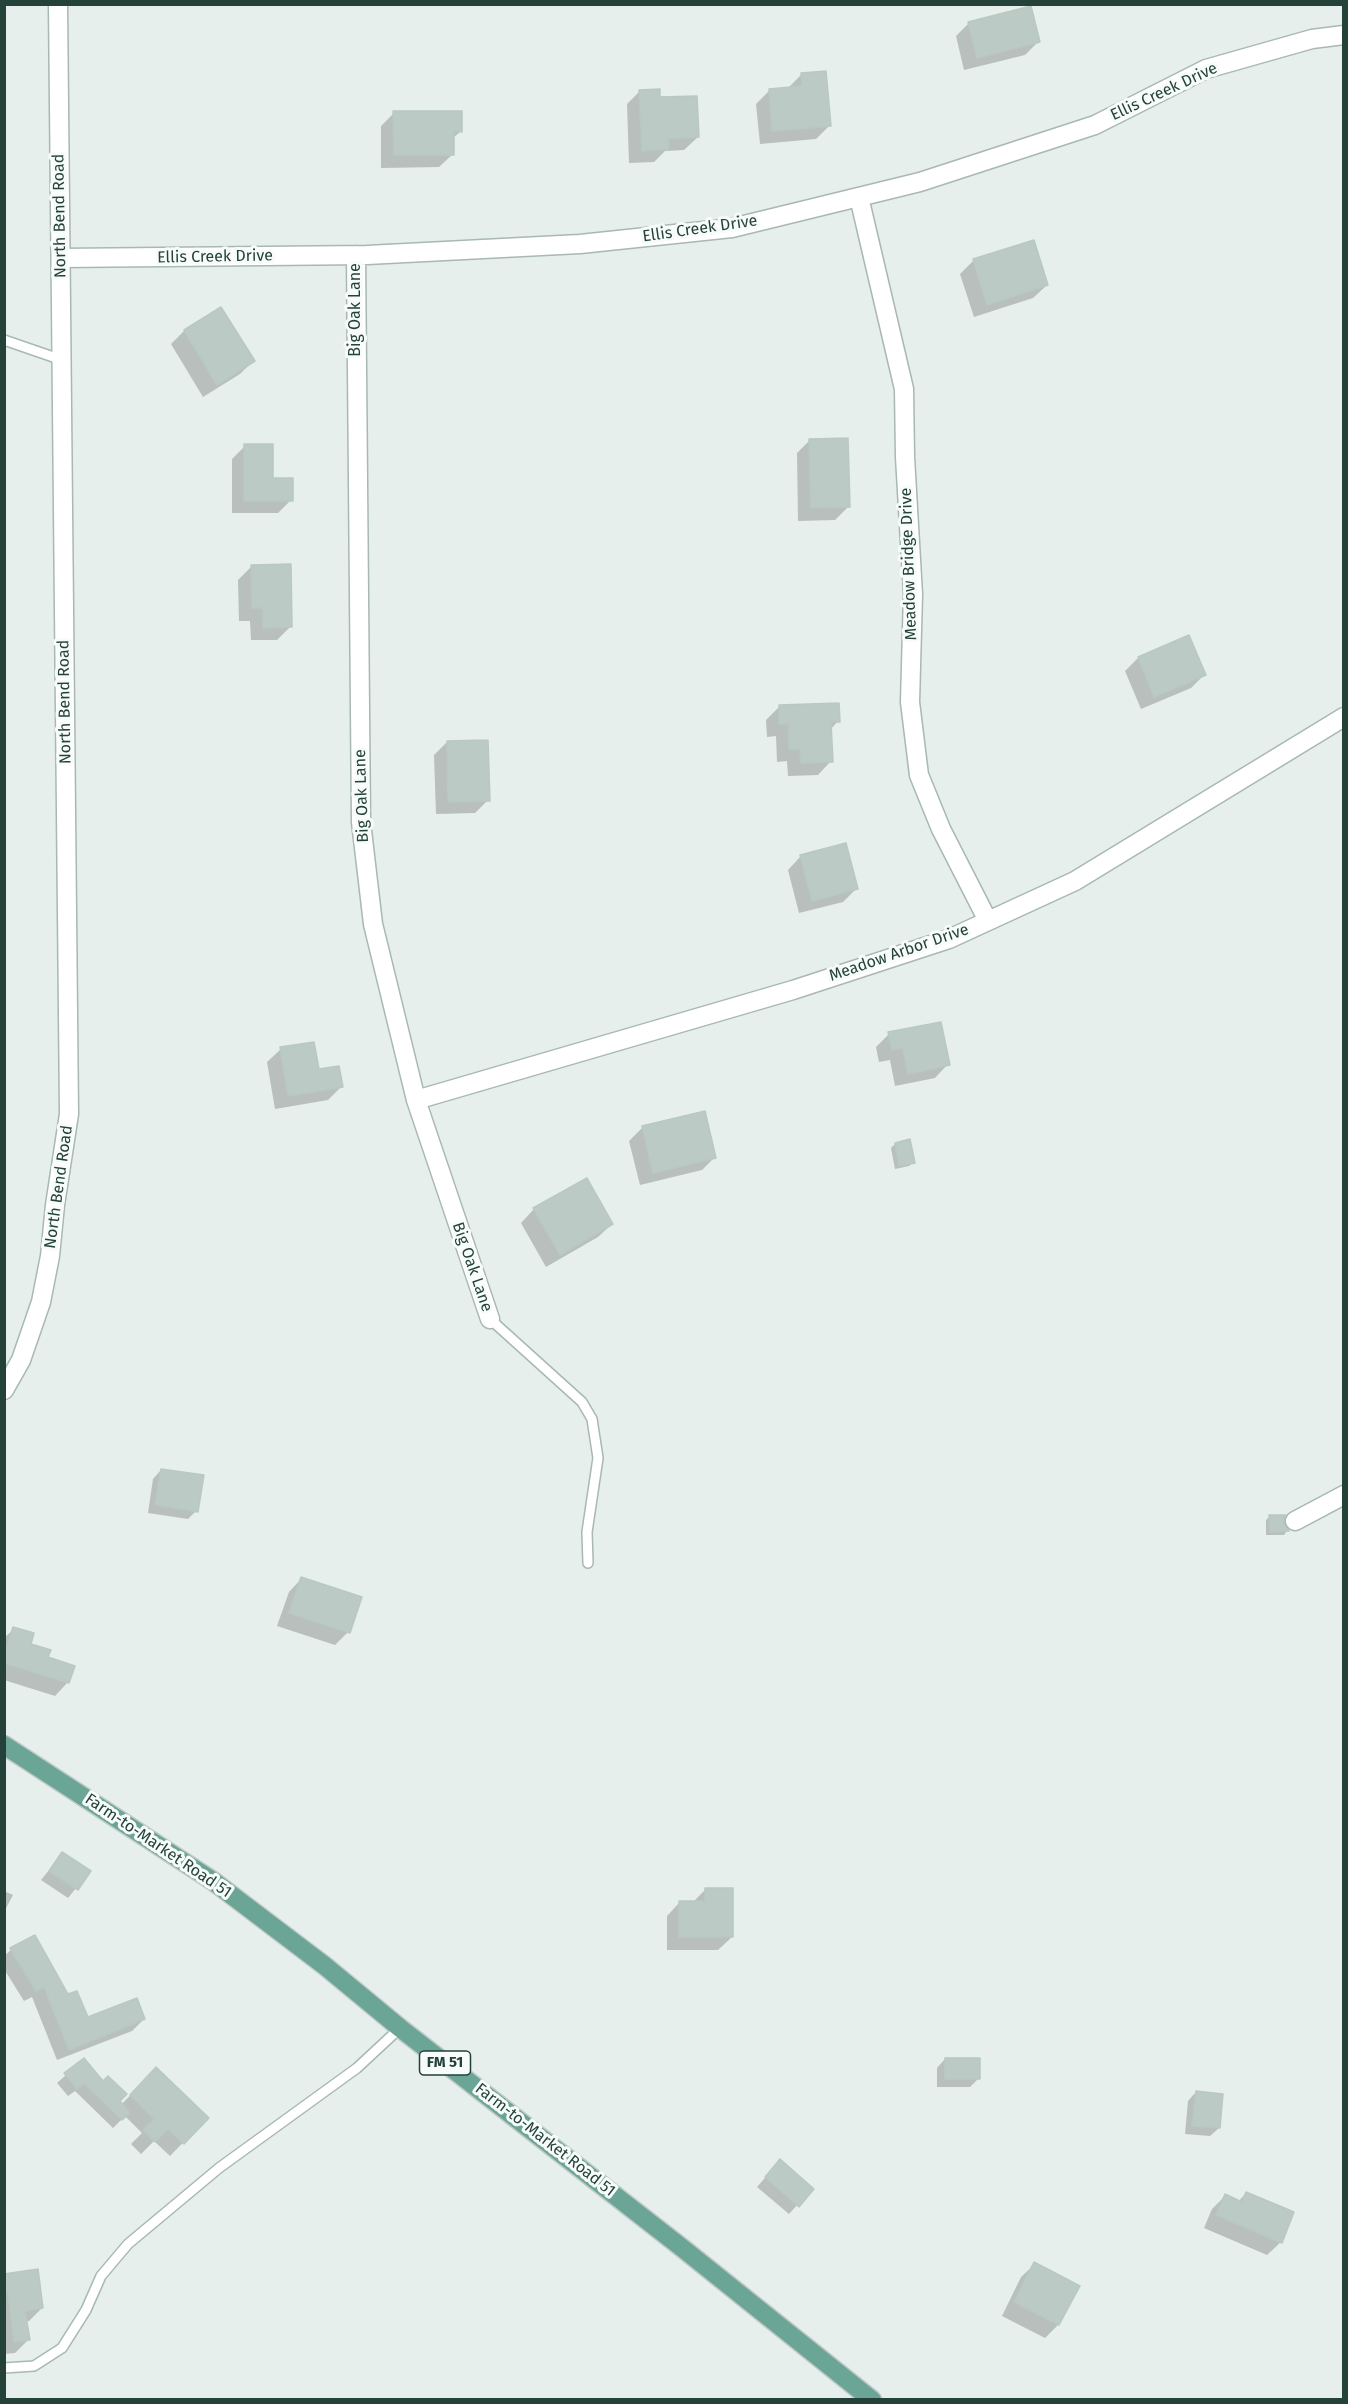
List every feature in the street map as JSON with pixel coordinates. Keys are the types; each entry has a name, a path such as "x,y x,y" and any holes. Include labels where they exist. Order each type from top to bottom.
{"main road":[{"name":"Farm-to-Market Road 51","path":"4,1745 213,1881 325,1966 400,2028 673,2240 872,2400"}],"street":[{"name":"North Bend Road","path":"4,1390 21,1360 41,1302 50,1256 55,1205 69,1114 58,4"},
{"name":"Ellis Creek Drive","path":"61,258 356,255 580,244 732,228 920,182 1095,125 1206,69 1312,39 1344,35"},
{"name":"Meadow Bridge Drive","path":"859,196 904,389 905,457 913,594 910,702 919,775 941,829 988,921"},
{"name":"Big Oak Lane","path":"356,255 362,822 373,924 416,1100 490,1319"},
{"name":"Meadow Arbor Drive","path":"416,1100 793,990 949,939 1075,881 1344,717"},
{"path":"1295,1521 1344,1495"}],"lane":[{"path":"4,340 62,360"},
{"path":"490,1319 582,1402 592,1419 598,1458 587,1532 588,1563"},
{"path":"4,2368 34,2367 62,2348 86,2310 101,2276 128,2244 219,2168 357,2068 400,2028"}],"building":[{"path":"1031,6 1040,42 977,58 968,22"},
{"path":"826,71 831,126 772,131 769,89 802,86 801,73"},
{"path":"660,89 660,97 697,96 699,137 668,139 669,149 642,151 639,90"},
{"path":"393,111 462,111 462,132 454,131 454,155 394,155"},
{"path":"1034,240 1048,285 987,305 973,259"},
{"path":"221,307 255,361 217,385 184,330"},
{"path":"848,438 850,507 811,508 809,439"},
{"path":"244,444 273,444 273,478 293,478 293,501 244,501"},
{"path":"291,564 292,627 263,628 263,608 252,608 251,565"},
{"path":"1189,635 1206,675 1154,697 1138,657"},
{"path":"839,703 840,722 831,722 833,762 801,763 800,749 789,749 789,724 779,724 779,705"},
{"path":"488,740 490,801 448,802 447,741"},
{"path":"846,843 858,889 812,901 800,855"},
{"path":"941,1022 950,1065 908,1074 903,1048 892,1050 888,1032"},
{"path":"314,1042 319,1069 339,1066 343,1087 288,1096 280,1047"},
{"path":"705,1111 716,1158 653,1173 642,1126"},
{"path":"910,1139 915,1163 899,1166 895,1143"},
{"path":"587,1178 613,1224 560,1255 533,1208"},
{"path":"161,1469 204,1475 198,1512 155,1505"},
{"path":"1269,1515 1286,1515 1284,1521 1289,1531 1270,1532"},
{"path":"301,1577 362,1597 350,1633 289,1613"},
{"path":"13,1627 34,1633 31,1644 51,1650 48,1657 75,1666 69,1683 4,1663"},
{"path":"62,1852 91,1871 78,1890 49,1871"},
{"path":"705,1888 733,1888 733,1937 679,1937 679,1901 705,1901"},
{"path":"35,1935 68,1994 77,1991 88,2017 137,1998 145,2019 69,2050 44,1987 36,1991 10,1948"},
{"path":"84,2058 103,2081 108,2076 127,2094 120,2101 130,2113 122,2120 84,2083 77,2089 64,2073"},
{"path":"945,2058 980,2058 980,2079 945,2079"},
{"path":"156,2067 209,2118 184,2144 168,2129 155,2142 143,2130 154,2119 130,2095"},
{"path":"1196,2091 1223,2094 1220,2128 1192,2126"},
{"path":"780,2159 814,2189 799,2207 765,2177"},
{"path":"1246,2192 1294,2212 1282,2243 1216,2215 1225,2194 1242,2202"},
{"path":"1034,2262 1080,2286 1059,2325 1014,2302"},
{"path":"38,2269 43,2308 25,2311 30,2340 14,2342 8,2293 4,2293 4,2274"}]}
